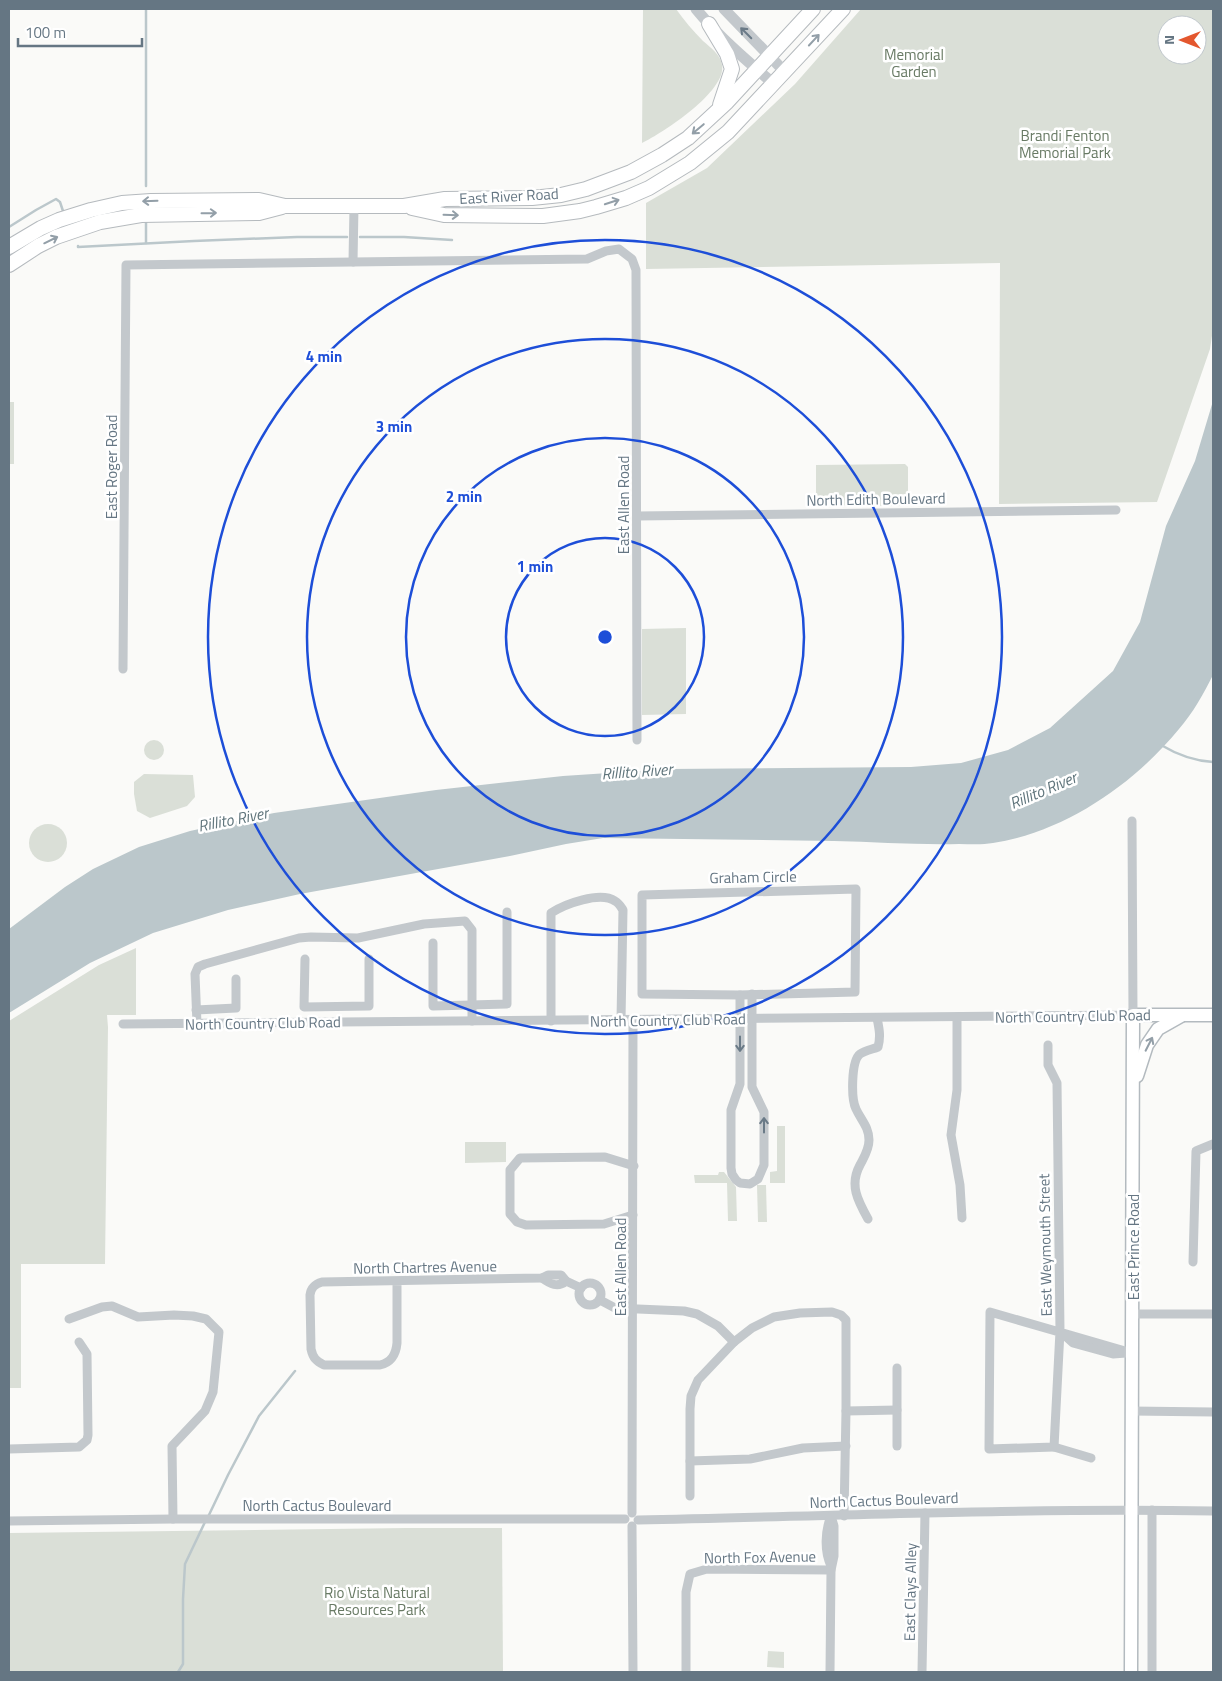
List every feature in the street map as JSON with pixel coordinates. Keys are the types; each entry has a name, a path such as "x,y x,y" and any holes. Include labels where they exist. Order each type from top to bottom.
{"main road":[{"name":"East River Road","path":"9,247 41,228 67,217 122,203 259,200 285,206 404,206 445,199 532,198 561,195 586,189 616,178 662,155 700,128 813,9"},
{"name":"East River Road","path":"404,206 444,215 528,216 580,211 613,202 649,188 690,163 728,132 843,9"},
{"path":"709,24 728,54 732,69 719,110"},
{"name":"East River Road","path":"9,265 56,237 100,222 141,215 259,213 285,206"},
{"name":"North Country Club Road","path":"1133,1015 1213,1015"},
{"name":"East Prince Road","path":"1131,1672 1133,1015"},
{"path":"1134,1088 1148,1045 1158,1029 1183,1015"}],"street":[{"path":"696,9 709,24 774,84"},
{"path":"724,9 785,72"},
{"path":"353,262 354,206"},
{"name":"East Allen Road","path":"353,262 587,259 606,251 619,249 632,259 636,270 637,740"},
{"name":"East Roger Road","path":"123,669 126,265 353,262"},
{"name":"North Edith Boulevard","path":"637,516 1116,510"},
{"name":"East Prince Road","path":"1132,821 1133,1015"},
{"name":"Graham Circle","path":"856,889 855,992 740,995 642,994 642,895 856,889"},
{"path":"551,1021 551,913 562,905 606,897 615,901 623,910 622,1020"},
{"path":"433,943 434,1006 507,1004 507,912"},
{"path":"197,1024 196,974 198,967 204,964 305,937 358,938 444,921 465,921 472,930 472,1021"},
{"path":"304,959 304,1007 369,1006 369,959"},
{"path":"196,1010 236,1008 236,979"},
{"path":"740,995 740,1084 731,1110 731,1168 736,1180 740,1183 750,1184 758,1179 764,1165 764,1112 752,1087 752,994"},
{"path":"333,1023 334,1007"},
{"name":"North Country Club Road","path":"123,1024 1133,1015"},
{"path":"957,1017 957,1090 951,1135 960,1185 962,1218"},
{"path":"868,1219 855,1191 858,1168 868,1150 869,1138 867,1128 853,1101 854,1064 860,1054 878,1047 880,1031 877,1018"},
{"name":"East Allen Road","path":"633,1020 633,1672"},
{"name":"East Weymouth Street","path":"1048,1045 1048,1065 1057,1083 1060,1332 1054,1447"},
{"path":"1193,1262 1196,1151 1213,1144"},
{"path":"633,1215 604,1224 526,1225 517,1222 510,1214 510,1170 520,1158 605,1158 634,1166"},
{"name":"North Chartres Avenue","path":"397,1281 397,1343 393,1358 386,1364 380,1365 324,1365 317,1362 311,1349 311,1289 316,1284 322,1282 542,1278 561,1276 566,1281 581,1288 586,1284 596,1284 602,1293 600,1300"},
{"path":"581,1288 579,1295 584,1304 588,1306 595,1305 600,1300 614,1308 684,1311 697,1314 718,1326 734,1342"},
{"path":"69,1319 102,1307 112,1306 138,1317 190,1316 206,1319 219,1332 213,1392 205,1411 172,1446 173,1519"},
{"path":"690,1496 690,1409 691,1396 698,1380 734,1342 752,1328 774,1317 800,1313 832,1312 841,1315 846,1320 844,1516"},
{"path":"1091,1458 1054,1447 990,1449 990,1312 1060,1332 1073,1343 1113,1354 1132,1353"},
{"path":"1132,1314 1213,1314"},
{"path":"9,1449 74,1448 86,1445 88,1435 87,1354 79,1342"},
{"path":"897,1368 897,1446"},
{"path":"846,1411 897,1410"},
{"path":"1132,1411 1213,1412"},
{"path":"690,1461 750,1459 803,1448 846,1446"},
{"name":"North Cactus Boulevard","path":"9,1522 173,1519 632,1520 925,1513 1131,1510 1213,1511"},
{"path":"1152,1510 1152,1672"},
{"name":"East Clays Alley","path":"922,1672 925,1513"},
{"path":"830,1672 831,1568 834,1556 834,1526 831,1516"},
{"name":"North Fox Avenue","path":"686,1672 686,1592 690,1574 707,1570 831,1568"}],"green space":[{"path":"643,9 676,9 703,41 717,54 722,65 721,75 715,87 692,110 642,143"},
{"name":"Brandi Fenton Memorial Park","path":"861,9 1213,9 1213,329 1210,349 1157,502 999,504 1000,263 646,269 646,203 707,168 795,84"},
{"path":"9,402 14,402 14,464 9,464"},
{"path":"905,464 908,467 908,499 901,506 816,505 816,465"},
{"path":"686,628 686,714 642,715 642,629"},
{"path":"154,740 161,743 164,750 161,757 154,760 147,757 144,750 147,743"},
{"path":"144,774 193,775 195,797 187,806 150,818 137,811 134,794 134,782"},
{"path":"48,824 62,829 67,843 62,857 48,862 34,857 29,843 34,829"},
{"path":"136,948 136,1015 107,1015 105,1264 21,1264 21,1388 9,1388 9,1021 99,965"},
{"path":"777,1126 785,1126 785,1183 770,1183 770,1172 777,1171"},
{"path":"465,1142 506,1142 506,1162 465,1163"},
{"path":"719,1172 724,1172 736,1187 737,1221 728,1221 727,1183 695,1183 694,1175 718,1175"},
{"path":"757,1185 766,1185 767,1222 758,1222"},
{"name":"Rio Vista Natural Resources Park","path":"502,1528 503,1672 9,1672 9,1533"},
{"path":"768,1651 784,1652 784,1668 767,1667"}],"water":[{"name":"Rillito River","path":"1213,401 1213,675 1189,716 1161,749 1119,786 1072,817 1020,837 985,844 603,838 566,844 300,894 228,910 153,933 90,963 9,1013 9,929 65,887 93,869 139,847 190,831 274,813 436,790 563,776 669,769 911,767 961,763 1008,750 1050,728 1113,671 1140,622 1166,526 1195,461"}],"waterway":[{"path":"146,9 146,186"},
{"path":"9,227 56,199 60,202 63,211"},
{"path":"146,222 146,243"},
{"path":"78,246 297,237 347,237"},
{"path":"360,237 452,240"},
{"path":"1161,745 1186,756 1213,762"},
{"path":"208,1517 259,1416 295,1371"},
{"path":"178,1672 183,1664 185,1564 205,1522"}],"park label":[{"name":"Memorial Garden","path":"914,62"}]}
